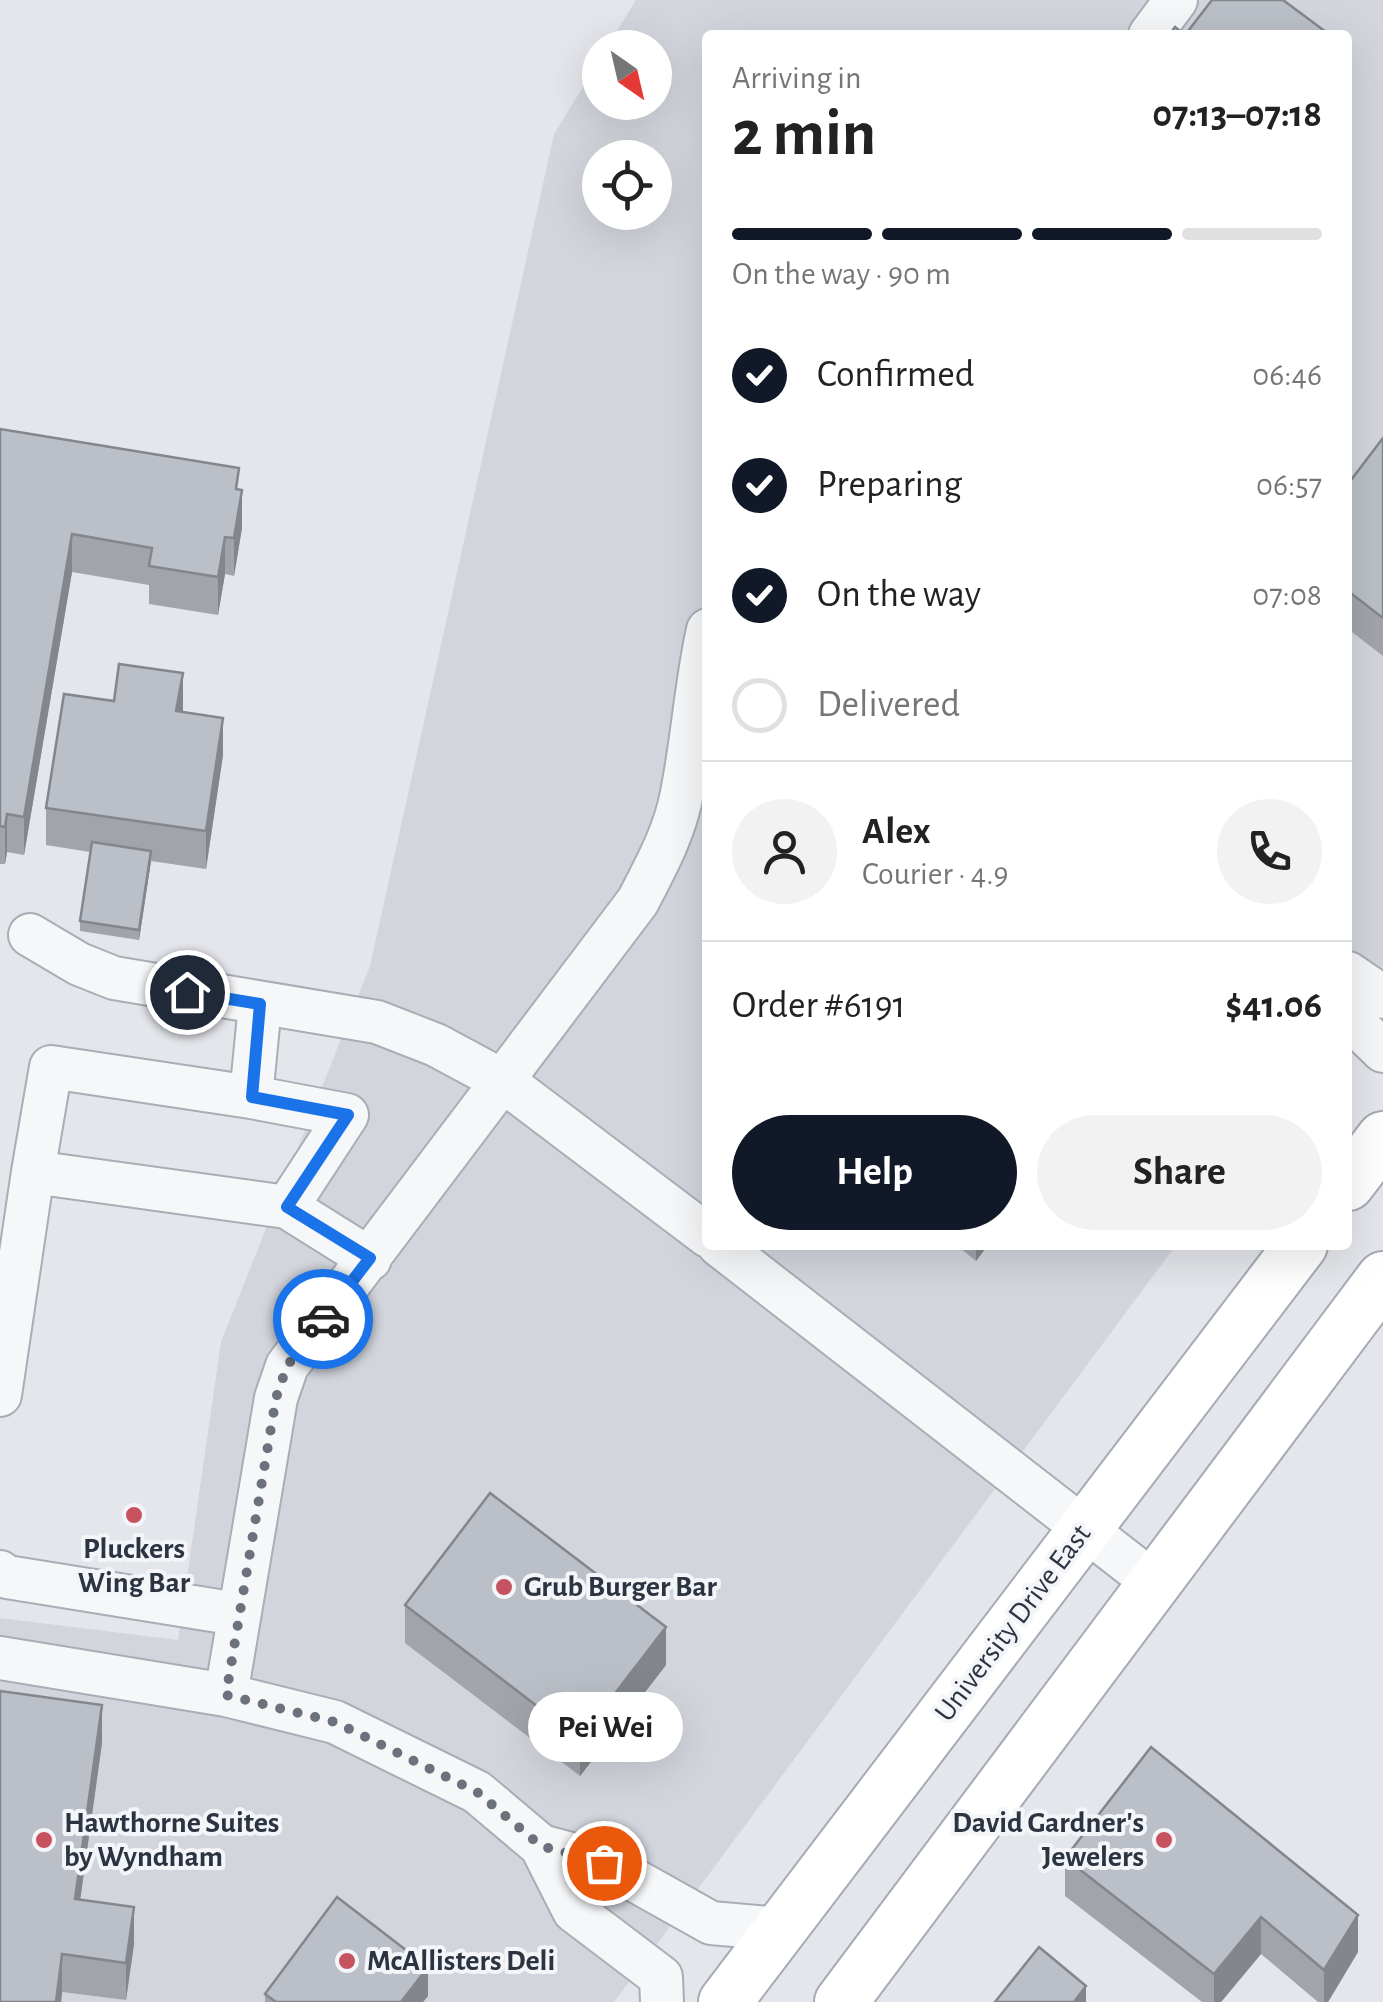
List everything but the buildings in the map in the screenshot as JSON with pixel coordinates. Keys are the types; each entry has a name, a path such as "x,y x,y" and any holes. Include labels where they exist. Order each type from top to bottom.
{"main road":[{"path":"1352,1179 1383,1138"},
{"name":"University Drive East","path":"725,2002 1296,1250"},
{"path":"841,2002 1383,1278"}],"street":[{"path":"1154,30 1176,0"},
{"path":"226,1695 276,1398 287,1366 638,901 662,856 682,794 702,655"},
{"path":"30,936 79,964 114,978 377,1022 436,1045 503,1081 702,1231"},
{"path":"1352,976 1383,997"},
{"path":"252,1097 260,1004"},
{"path":"1352,1021 1383,1051"},
{"path":"0,1395 51,1066 348,1115 287,1207"},
{"path":"34,1172 287,1207 370,1258"},
{"path":"726,1250 1153,1582"},
{"path":"0,1572 7,1577 237,1614"},
{"path":"0,1658 226,1695 335,1722 477,1792 541,1846 574,1910 661,1977 662,2002"},
{"path":"541,1846 604,1863 711,1922 780,1929"}],"shaded area":[{"path":"636,0 1383,0 1383,966 1352,1009 1352,30 702,30 702,1250 1172,1250 614,2002 0,2002 0,1618 178,1640 221,1342 370,966 554,134 582,88 582,120 672,120 672,30 617,30"}],"way so far":[{"path":"323,1319 287,1366 276,1398 226,1695 335,1722 477,1792 541,1846 604,1863"}],"place":[{"name":"Pluckers Wing Bar","path":"134,1515"},
{"name":"Grub Burger Bar","path":"504,1587"},
{"name":"Hawthorne Suites by Wyndham","path":"44,1840"},
{"name":"David Gardner's Jewelers","path":"1164,1840"},
{"name":"Pei Wei","path":"604,1863"},
{"name":"McAllisters Deli","path":"347,1961"}],"route":[{"path":"187,992 260,1004 252,1097 348,1115 287,1207 370,1258 323,1319"}]}
